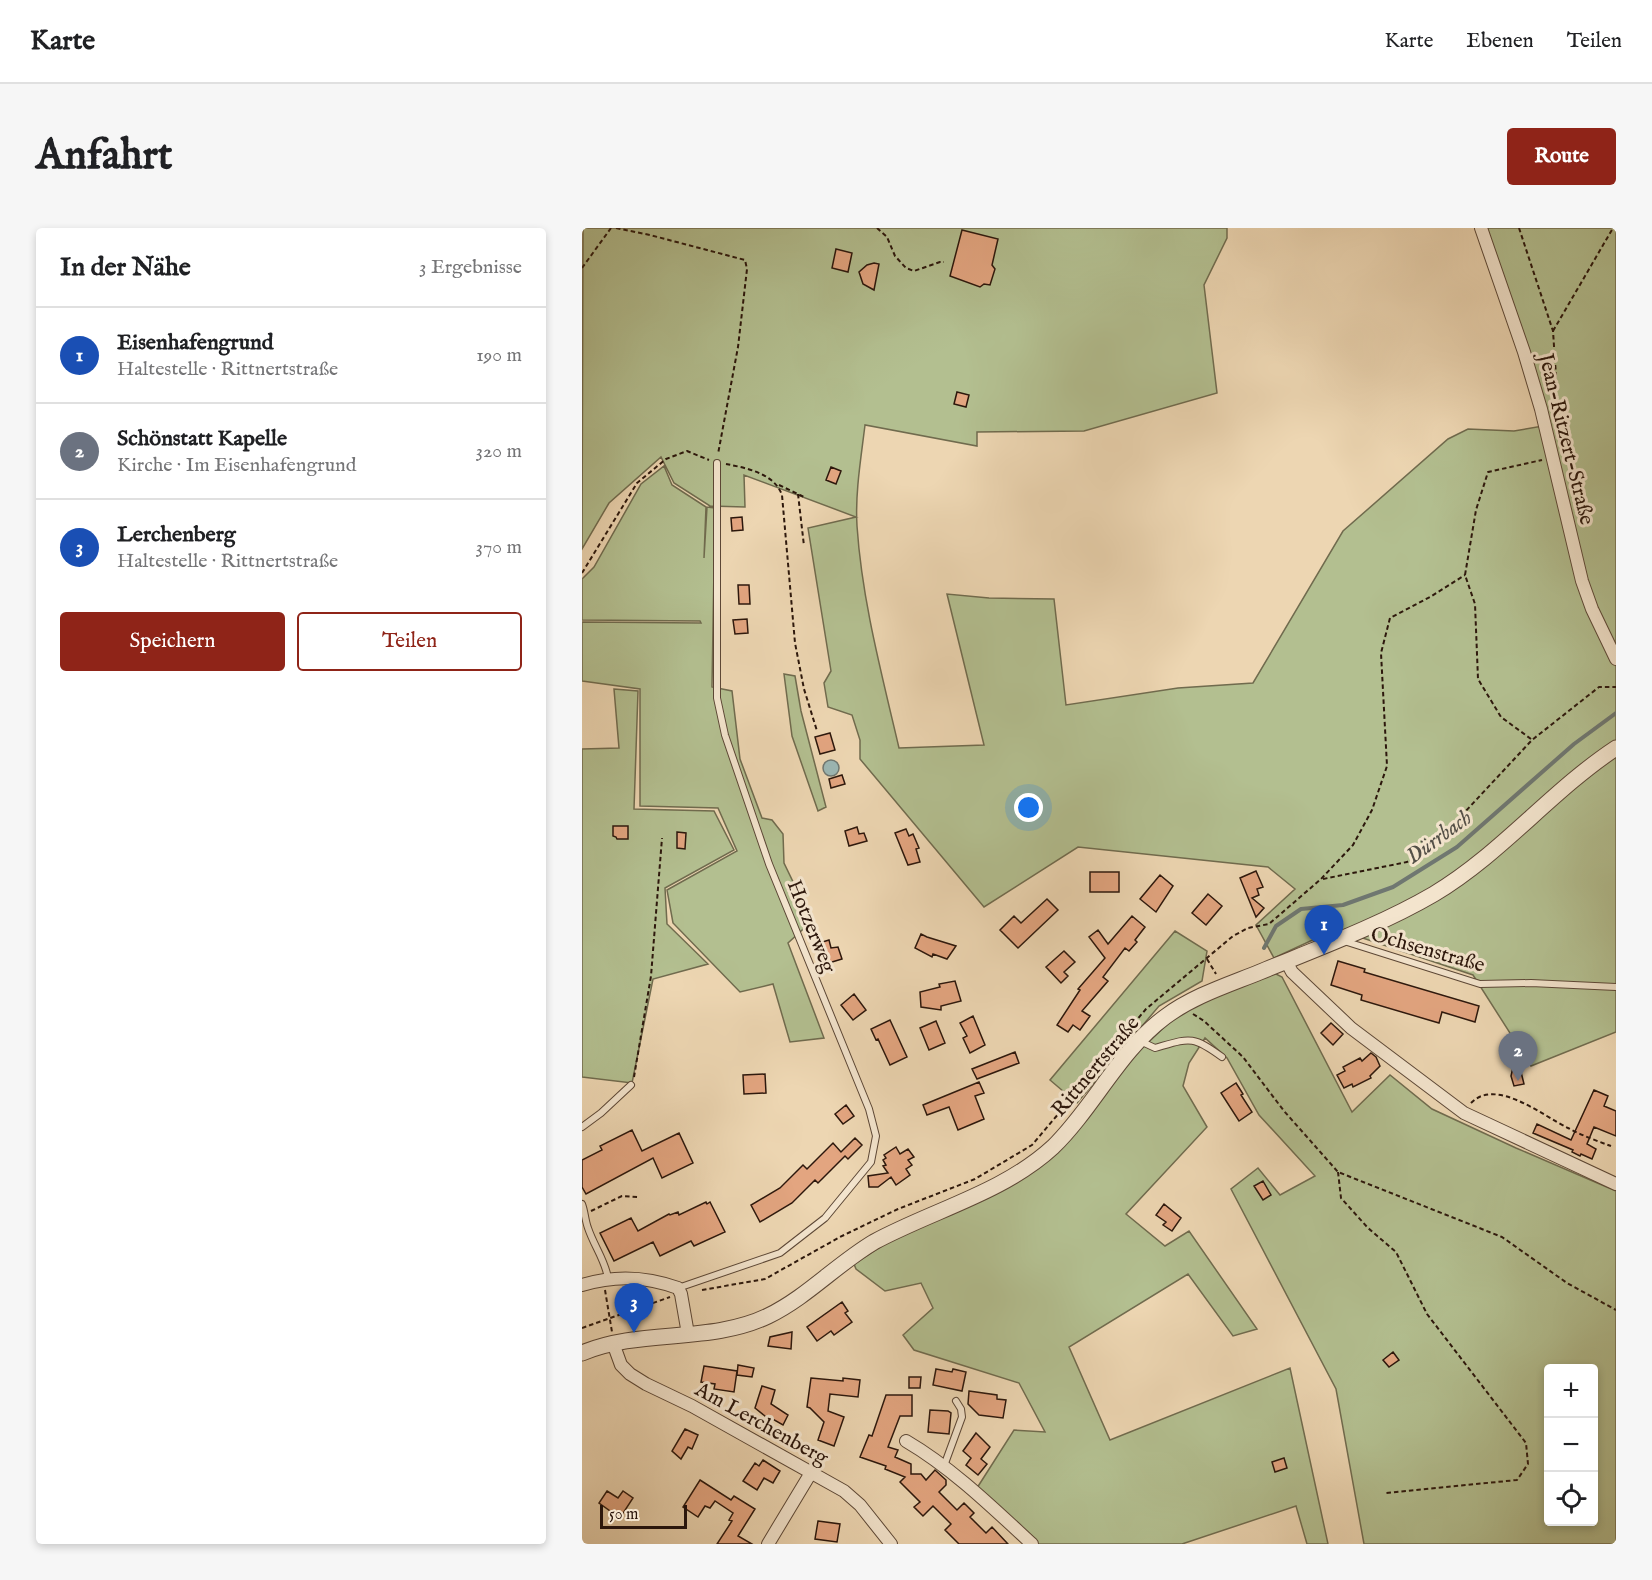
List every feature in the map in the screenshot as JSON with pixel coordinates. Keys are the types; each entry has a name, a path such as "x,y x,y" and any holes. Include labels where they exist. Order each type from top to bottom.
{"street":[{"name":"Jean-Ritzert-Straße","path":"1481,228 1541,409 1581,581 1616,659"},
{"name":"Rittnertstraße","path":"582,1353 613,1343 731,1328 768,1316 874,1243 1016,1174 1052,1148 1139,1041 1164,1018 1180,1007 1224,986 1418,903 1450,883 1480,860 1562,790 1616,748"},
{"path":"1286,961 1292,972 1351,1028 1464,1113 1616,1184"},
{"path":"582,1285 606,1279 631,1277 658,1281 679,1291 688,1334"},
{"name":"Am Lerchenberg","path":"613,1343 621,1365 630,1374 812,1471 844,1491 860,1504 891,1544"},
{"path":"906,1441 944,1466 992,1506 1032,1544"},
{"path":"768,1544 812,1471"}],"lane":[{"name":"Hotzerweg","path":"679,1291 697,1281 780,1253 825,1218 871,1162 876,1136 869,1109 770,864 725,735 717,698 717,463"},
{"name":"Ochsenstraße","path":"1340,938 1480,984 1531,983 1616,987"},
{"path":"1139,1041 1155,1048 1183,1040 1201,1042 1222,1057"},
{"path":"582,1127 631,1085"},
{"path":"582,1204 586,1213 586,1226 606,1265 606,1279"},
{"path":"944,1466 962,1417 961,1409 956,1401"}],"path":[{"path":"582,268 611,228"},
{"path":"616,228 745,260 747,268 738,347 717,463"},
{"path":"877,228 887,237 892,251 906,268 914,271 944,262"},
{"path":"1519,228 1553,331 1556,376 1541,409"},
{"path":"1553,331 1613,228"},
{"path":"582,573 637,483 666,459 687,451 717,463 752,469 806,498"},
{"path":"1532,740 1501,717 1478,679 1475,604 1465,575 1476,510 1488,472 1554,458"},
{"path":"779,485 783,502 795,643 804,689 817,731"},
{"path":"798,494 804,546"},
{"path":"1123,1036 1146,1009 1233,936 1248,928 1269,924 1321,879 1353,845 1372,810 1387,766 1381,653 1390,618 1465,575"},
{"path":"1321,879 1407,862 1435,844 1532,740 1599,687 1616,687"},
{"path":"631,1085 636,1074 651,976 662,838"},
{"path":"1207,958 1224,986"},
{"path":"1180,1007 1204,1021 1243,1057 1284,1111 1338,1172 1502,1237 1567,1283 1616,1310"},
{"path":"697,1281 700,1290 765,1280 898,1209 975,1179 1032,1145 1108,1055"},
{"path":"1464,1113 1477,1097 1490,1094 1527,1103 1567,1128 1611,1146"},
{"path":"1338,1172 1341,1198 1368,1228 1396,1252 1427,1314 1526,1443 1528,1464 1517,1480 1386,1493"},
{"path":"586,1213 622,1196 638,1197"},
{"path":"606,1279 611,1317"},
{"path":"582,1328 679,1291"}],"green space":[{"path":"583,228 1227,228 1227,238 1204,285 1217,393 1084,431 977,432 977,446 865,425 857,501 857,526 863,582 899,748 984,745 947,594 989,598 1054,599 1066,705 1178,688 1253,683 1343,531 1448,439 1468,429 1514,431 1549,425 1486,228 1616,228 1616,1032 1531,1066 1473,975 1336,929 1274,958 1256,925 1295,889 1268,867 1078,847 984,907 860,759 860,740 852,715 828,707 824,683 831,671 808,528 856,517 744,475 745,507 710,506 674,483 661,457 609,503 582,549"},
{"path":"664,466 672,485 706,507 704,558 707,507 715,508 712,687 732,691 740,759 762,818 772,820 783,834 784,863 812,921 788,943 824,1038 790,1042 773,984 740,992 673,923 667,890 737,851 718,808 640,806 640,689 582,681 582,622 701,623 700,621 582,620 582,579 594,567 641,484"},
{"path":"784,674 795,676 801,711 826,807 818,811 792,736"},
{"path":"614,689 638,691 634,809 714,811 734,850 665,888 667,924 708,964 653,979 632,1083 582,1077 582,749 619,748"},
{"path":"1175,931 1207,951 1202,981 1159,1006 1077,1103 1050,1080"},
{"path":"1270,971 1282,977 1352,1112 1390,1075 1432,1109 1616,1191 1616,1544 1364,1544 1336,1389 1231,1189 1258,1168 1280,1195 1315,1176 1259,1115 1227,1058 1205,1038 1189,1063 1183,1086 1207,1127 1126,1214 1165,1246 1189,1231 1257,1329 1233,1336 1188,1274 1069,1347 1110,1440 1290,1368 1328,1544 1307,1544 1296,1506 1182,1544 1035,1544 977,1488 1014,1430 1045,1432 1019,1383 914,1350 903,1335 933,1308 921,1283 885,1291 856,1269 854,1264 891,1240 1023,1176 1135,1055 1177,1015"}],"water":[{"path":"831,760 839,768 831,776 823,768"}],"building":[{"path":"962,230 998,239 992,265 995,269 990,285 984,284 980,287 950,276"},
{"path":"836,249 852,253 848,272 832,268"},
{"path":"879,264 874,290 863,284 859,272 867,265"},
{"path":"957,392 969,395 966,407 954,404"},
{"path":"831,467 841,471 836,484 826,480"},
{"path":"742,517 743,530 732,531 731,518"},
{"path":"738,585 749,585 750,604 739,604"},
{"path":"747,619 748,633 735,634 733,620"},
{"path":"830,733 835,750 820,754 815,737"},
{"path":"842,775 845,784 831,788 829,779"},
{"path":"613,826 628,826 628,839 617,839 613,836"},
{"path":"857,827 859,834 864,833 867,841 849,846 845,831"},
{"path":"906,829 909,836 913,834 919,848 916,849 920,862 908,865 895,833"},
{"path":"677,832 686,833 685,849 677,848"},
{"path":"1256,871 1263,887 1257,889 1259,895 1252,898 1264,908 1256,917 1240,878"},
{"path":"1090,872 1119,872 1119,892 1090,892"},
{"path":"1160,875 1173,886 1156,912 1140,899"},
{"path":"1208,894 1222,906 1206,925 1192,913"},
{"path":"1047,899 1058,910 1018,948 1000,930 1014,916 1021,923"},
{"path":"1132,916 1145,927 1135,940 1137,942 1129,951 1125,948 1103,977 1108,981 1082,1011 1090,1016 1080,1030 1073,1025 1068,1032 1057,1025 1080,990 1078,989 1105,958 1089,937 1098,930 1108,944"},
{"path":"921,934 956,946 947,959 933,954 932,957 915,948"},
{"path":"829,940 831,948 838,947 842,959 822,965 816,944"},
{"path":"1064,951 1075,962 1064,972 1068,976 1061,983 1046,967"},
{"path":"1338,961 1365,969 1364,972 1479,1006 1475,1022 1442,1012 1439,1023 1361,1000 1362,995 1331,985"},
{"path":"955,981 961,1001 941,1006 941,1010 921,1007 920,992 940,987 939,984"},
{"path":"854,994 866,1010 853,1020 841,1005"},
{"path":"973,1016 985,1045 970,1053 963,1038 967,1036 960,1023"},
{"path":"890,1020 907,1057 890,1065 871,1029"},
{"path":"936,1021 945,1043 929,1050 920,1028"},
{"path":"1331,1023 1343,1034 1333,1045 1321,1033"},
{"path":"1015,1052 1019,1063 977,1079 972,1069"},
{"path":"1371,1053 1376,1057 1380,1066 1370,1076 1371,1078 1353,1087 1352,1084 1344,1088 1337,1075 1345,1071 1343,1067 1360,1058 1362,1061"},
{"path":"1513,1067 1521,1072 1524,1084 1514,1086 1511,1076"},
{"path":"765,1074 766,1093 744,1094 743,1075"},
{"path":"979,1082 984,1093 975,1096 984,1119 958,1130 949,1107 927,1115 923,1105"},
{"path":"1236,1083 1252,1112 1239,1121 1221,1093"},
{"path":"1594,1090 1608,1096 1604,1106 1616,1111 1616,1136 1594,1127 1587,1144 1596,1149 1592,1159 1581,1154 1580,1156 1572,1152 1573,1150 1533,1133 1537,1124 1571,1140"},
{"path":"846,1105 854,1116 843,1124 835,1114"},
{"path":"632,1130 642,1151 679,1133 693,1163 662,1178 653,1158 586,1194 582,1187 582,1160 602,1150 600,1146"},
{"path":"855,1138 862,1145 848,1159 845,1156 818,1183 815,1180 792,1203 760,1222 751,1205 780,1188 803,1165 807,1169 833,1143 841,1152"},
{"path":"896,1147 900,1154 908,1149 914,1157 908,1160 912,1165 906,1169 910,1175 896,1185 891,1177 878,1187 869,1187 868,1176 888,1173 883,1166 886,1165 883,1160 886,1158 884,1155"},
{"path":"1263,1181 1271,1195 1263,1200 1254,1186"},
{"path":"706,1202 707,1204 710,1202 725,1232 694,1246 691,1241 660,1256 653,1242 614,1261 600,1233 631,1218 638,1231 669,1214 678,1212 679,1215"},
{"path":"1164,1204 1181,1218 1172,1231 1163,1225 1166,1222 1156,1215"},
{"path":"842,1302 848,1311 845,1313 852,1322 834,1335 831,1331 817,1341 807,1327"},
{"path":"792,1332 791,1349 768,1346 770,1337"},
{"path":"1393,1352 1399,1360 1389,1367 1383,1360"},
{"path":"738,1365 754,1368 752,1377 737,1375"},
{"path":"704,1366 737,1371 734,1392 714,1389 715,1384 701,1382"},
{"path":"936,1369 966,1372 962,1391 933,1385"},
{"path":"909,1377 921,1377 920,1388 909,1388"},
{"path":"811,1378 860,1380 858,1397 830,1394 828,1411 844,1417 834,1446 818,1440 824,1422 807,1407"},
{"path":"762,1386 775,1390 771,1404 788,1415 783,1425 771,1418 770,1420 755,1408"},
{"path":"969,1391 997,1395 997,1399 1006,1400 1003,1418 979,1415 968,1404"},
{"path":"886,1395 912,1395 912,1416 900,1416 888,1447 898,1450 895,1457 911,1464 911,1474 921,1474 926,1480 935,1470 946,1480 946,1485 939,1492 957,1510 964,1503 974,1513 970,1517 986,1533 992,1527 1008,1544 959,1544 945,1530 951,1524 933,1506 923,1516 914,1507 920,1502 900,1482 905,1477 885,1469 886,1466 860,1457 869,1435 872,1436"},
{"path":"930,1410 951,1413 949,1434 928,1432"},
{"path":"685,1429 698,1435 692,1449 688,1447 681,1459 672,1451"},
{"path":"976,1433 990,1447 981,1459 987,1464 978,1475 966,1465 971,1458 963,1451"},
{"path":"1284,1458 1287,1468 1275,1472 1272,1462"},
{"path":"763,1460 780,1471 773,1483 764,1478 757,1490 743,1481 755,1463 759,1466"},
{"path":"700,1480 731,1500 734,1496 755,1509 738,1536 752,1544 717,1544 732,1521 729,1520 733,1513 715,1501 710,1508 705,1506 698,1517 683,1507"},
{"path":"607,1491 618,1498 623,1491 633,1498 620,1518 599,1503"},
{"path":"818,1521 840,1524 837,1542 815,1539"}],"waterway":[{"name":"Dürrbach","path":"1264,948 1276,926 1301,909 1343,905 1393,887 1457,847 1574,744 1616,713"}],"place":[{"name":"Eisenhafengrund","path":"1324,955"},
{"name":"Schönstatt Kapelle","path":"1518,1081"},
{"name":"Lerchenberg","path":"634,1333"}]}
